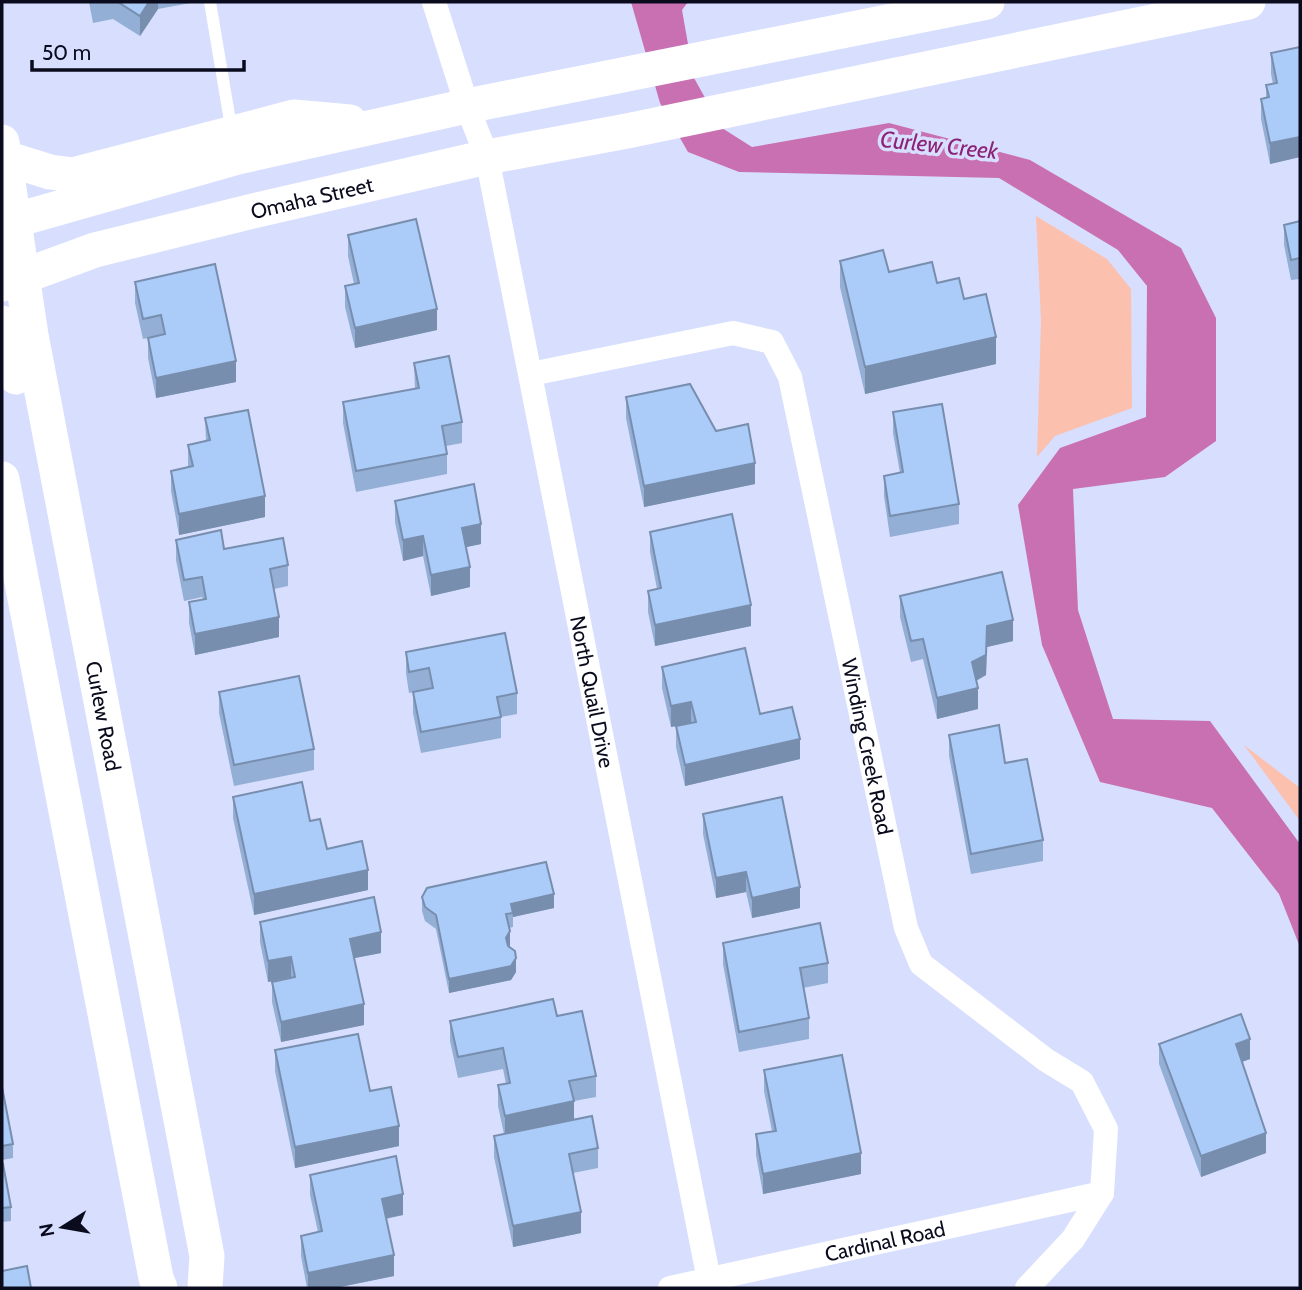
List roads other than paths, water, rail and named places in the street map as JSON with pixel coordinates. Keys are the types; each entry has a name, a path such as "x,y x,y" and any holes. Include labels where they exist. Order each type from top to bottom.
{"main road":[{"path":"11,246 238,157 467,106 987,2"},
{"name":"Omaha Street","path":"11,246 95,250 487,157 840,87 1232,3"},
{"path":"3,150 50,172 73,175 294,117 387,125"},
{"name":"Curlew Road","path":"3,150 11,246 36,362 207,1256 205,1288"},
{"path":"2,323 9,337 104,830 142,913"},
{"path":"2,479 160,1288"}],"street":[{"name":"North Quail Drive","path":"434,2 467,106 487,157 709,1280"},
{"name":"Winding Creek Road","path":"531,374 733,333 772,342 790,377 906,928 921,964 1035,1052 1082,1082 1106,1129 1102,1193 1073,1238 1027,1288"},
{"name":"Cardinal Road","path":"670,1288 1102,1193"}],"lane":[{"path":"210,2 232,133"}],"water":[{"name":"Curlew Creek","path":"631,2 688,2 682,10 694,78 722,128 752,147 889,123 1030,160 1181,248 1216,318 1216,441 1165,477 1073,489 1078,610 1113,719 1210,721 1300,844 1300,947 1279,894 1212,808 1100,782 1042,645 1018,505 1060,448 1146,417 1147,286 1118,250 999,178 739,172 688,152 660,103"}]}
